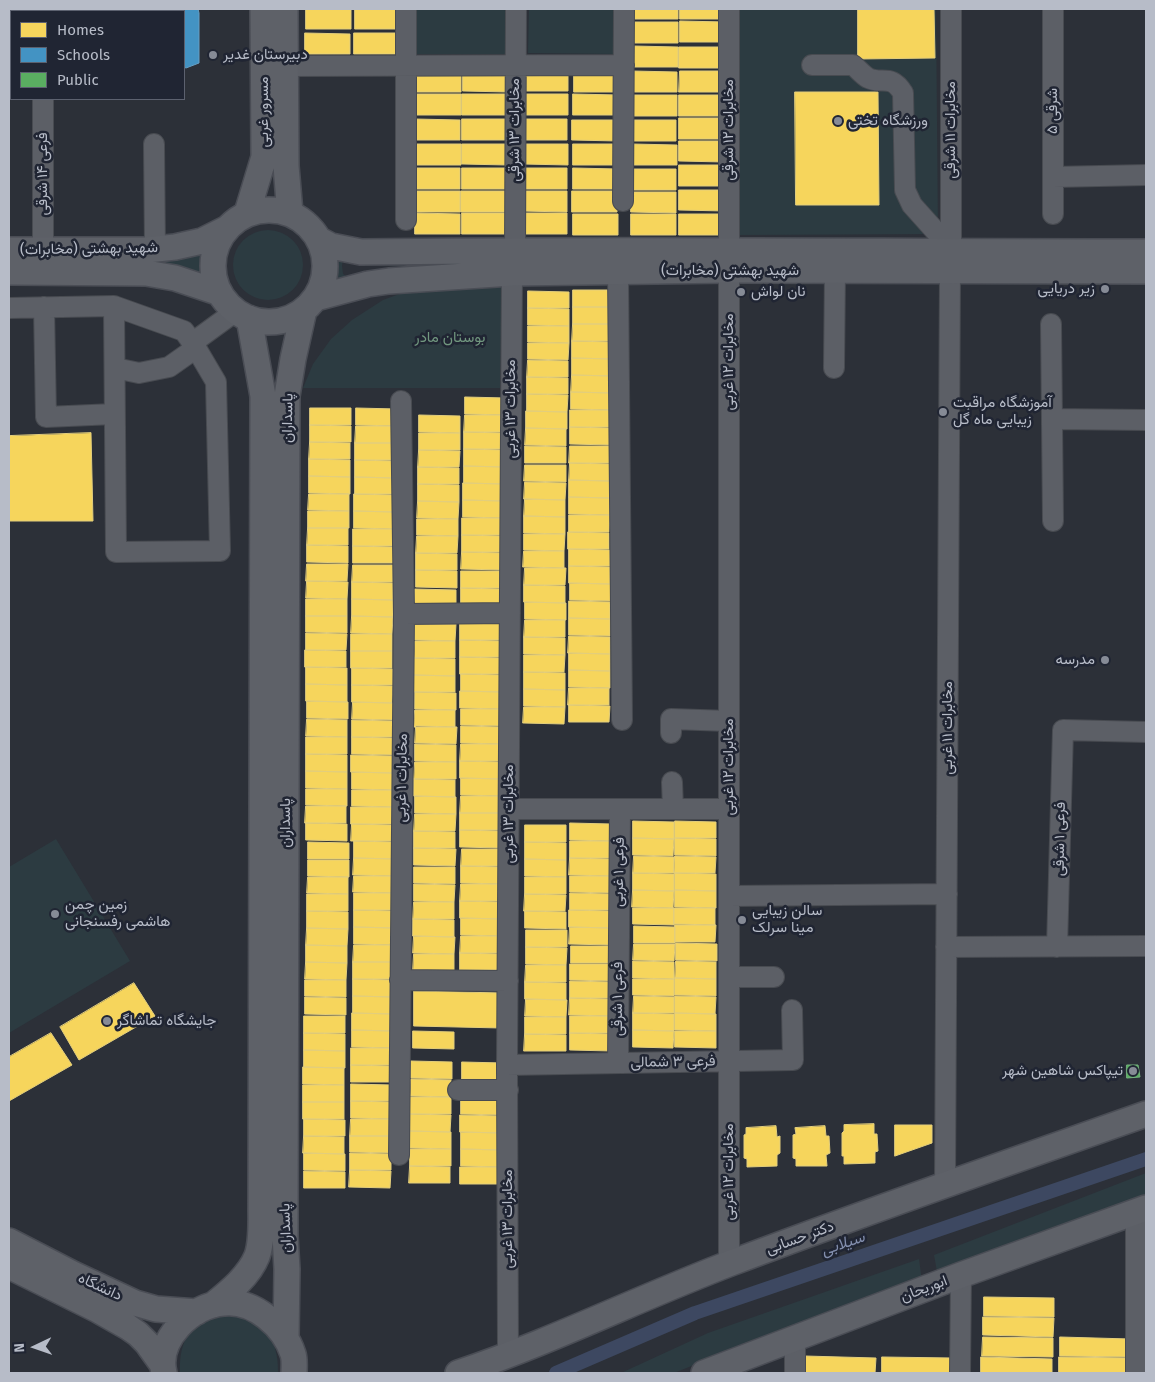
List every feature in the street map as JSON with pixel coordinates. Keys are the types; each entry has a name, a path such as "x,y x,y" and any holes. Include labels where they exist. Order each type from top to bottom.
{"main road":[{"name":"مسرور غربی","path":"248,213 264,157 263,9"},
{"name":"مسرور غربی","path":"285,9 286,166 290,213"},
{"path":"270,209 290,213 306,223 316,233 325,255 323,281 310,304 291,318 278,322 235,308 214,277 214,254 218,242 233,222 248,213 270,209"},
{"name":"شهید بهشتی (مخابرات)","path":"9,250 155,250 175,248 202,241 226,229"},
{"name":"شهید بهشتی (مخابرات)","path":"318,239 331,246 365,252 514,262 618,272 729,261 950,261 1146,252"},
{"name":"شهید بهشتی (مخابرات)","path":"310,304 372,284 514,262 623,249 729,261"},
{"path":"365,252 353,258 348,270 356,278 372,284"},
{"name":"شهید بهشتی (مخابرات)","path":"950,261 1146,271"},
{"name":"شهید بهشتی (مخابرات)","path":"9,272 146,273 176,278 235,308"},
{"name":"پاسداران","path":"291,1356 285,1236 287,396 310,304"},
{"name":"پاسداران","path":"163,1369 164,1350 174,1332 181,1324 228,1293 241,1280 257,1256 261,1209 263,396 235,308"},
{"name":"دکتر حسابی","path":"458,1373 508,1356 729,1264 945,1184 1146,1114"},
{"name":"ابوریحان","path":"704,1373 961,1275 1141,1210"},
{"name":"دانشگاه","path":"9,1241 72,1274 135,1303 156,1309 205,1308 224,1303 239,1303 250,1307 273,1323 291,1356 311,1373"},
{"name":"دانشگاه","path":"9,1266 98,1310 133,1330 152,1348 163,1369"}],"street":[{"path":"406,9 406,220"},
{"name":"مخابرات ۱۳ شرقی","path":"514,262 514,64 516,9"},
{"path":"623,201 624,9"},
{"name":"مخابرات ۱۲ شرقی","path":"729,9 729,261"},
{"name":"مخابرات ۱۱ شرقی","path":"950,261 951,9"},
{"name":"شرقی ۵","path":"1053,9 1053,214"},
{"path":"286,66 624,65"},
{"path":"812,65 853,65 869,79 886,80 898,85 903,92 905,190 912,205 938,234 950,261"},
{"name":"فرعی ۱۴ شرقی","path":"42,100 43,250"},
{"path":"154,144 155,250"},
{"path":"1053,176 1146,176"},
{"name":"مخابرات ۱۲ غربی","path":"729,261 729,1264"},
{"path":"834,368 835,261"},
{"name":"مخابرات ۱۱ غربی","path":"945,1184 950,261"},
{"name":"مخابرات ۱۳ غربی","path":"508,1356 510,613 514,262"},
{"path":"618,272 622,720"},
{"path":"9,308 114,306 184,332 216,382 220,551 116,552 114,306"},
{"path":"44,308 46,416 114,414"},
{"path":"115,368 138,373 169,367 235,308"},
{"path":"1051,324 1054,521"},
{"name":"مخابرات ۱ غربی","path":"398,1155 404,614 401,401"},
{"path":"1052,419 1146,420"},
{"path":"404,614 510,613"},
{"path":"671,733 671,719 729,721"},
{"name":"فرعی ۱ شرقی","path":"1058,947 1062,730 1146,732"},
{"path":"672,782 672,809"},
{"path":"509,808 729,809"},
{"name":"فرعی ۱ غربی","path":"619,936 620,808"},
{"path":"729,896 947,894"},
{"name":"فرعی ۱ شرقی","path":"618,1063 619,936"},
{"path":"946,947 1146,946"},
{"path":"729,978 774,977"},
{"path":"400,980 508,981"},
{"name":"فرعی ۳ شمالی","path":"508,1065 793,1060 792,1010"},
{"path":"458,1090 508,1090"},
{"path":"1136,1373 1141,1210"},
{"path":"960,1373 961,1275"},
{"path":"795,1338 795,1373"}],"green space":[{"path":"415,9 506,9 506,54 415,54"},
{"path":"529,9 617,9 617,54 528,53"},
{"name":"ورزشگاه تختی","path":"738,9 936,9 938,234 740,235"},
{"path":"268,230 281,233 293,240 300,252 303,265 300,278 293,290 281,297 268,300 255,297 243,290 236,278 233,265 236,252 243,240 255,233"},
{"path":"208,245 205,261 208,278 137,262"},
{"path":"332,257 343,257 343,274 353,281 330,285 334,271"},
{"name":"بوستان مادر","path":"502,283 500,388 303,388 313,364 331,339 352,320 383,300 405,292"},
{"name":"زمین چمن هاشمی رفسنجانی","path":"56,839 130,961 9,1033 9,867"},
{"path":"1146,1173 1146,1199 938,1277 934,1255"},
{"path":"919,1259 922,1281 786,1328 674,1373 621,1373 708,1333"},
{"path":"225,1314 249,1320 265,1331 275,1349 278,1373 180,1373 182,1350 189,1333 203,1322"}],"building: Homes":[{"path":"306,9 351,9 351,29 306,29"},
{"path":"355,9 400,9 400,29 355,29"},
{"path":"633,9 678,9 678,19 633,19"},
{"path":"680,9 725,9 725,19 680,19"},
{"path":"858,9 934,9 935,58 858,59"},
{"path":"680,21 725,22 725,42 680,42"},
{"path":"633,22 678,22 678,43 633,43"},
{"path":"305,33 350,34 350,54 305,54"},
{"path":"354,33 399,33 399,54 354,54"},
{"path":"633,46 678,47 678,67 633,67"},
{"path":"679,47 724,47 724,68 679,68"},
{"path":"523,70 568,71 568,91 523,91"},
{"path":"416,71 461,71 461,92 416,92"},
{"path":"463,71 508,71 508,92 463,91"},
{"path":"574,71 619,71 619,92 574,92"},
{"path":"632,71 677,72 677,92 632,92"},
{"path":"680,71 725,71 725,92 679,92"},
{"path":"795,92 878,92 879,205 796,205"},
{"path":"416,94 461,94 461,115 416,115"},
{"path":"462,94 508,94 508,115 462,115"},
{"path":"523,94 568,94 568,115 523,115"},
{"path":"573,94 618,95 618,115 573,115"},
{"path":"632,95 677,95 677,116 632,116"},
{"path":"679,95 724,95 724,116 679,116"},
{"path":"679,118 724,118 724,139 679,139"},
{"path":"415,119 460,120 460,140 415,140"},
{"path":"462,119 507,119 507,140 462,140"},
{"path":"522,119 567,119 567,140 522,140"},
{"path":"572,120 618,120 618,141 572,140"},
{"path":"631,120 676,120 676,141 631,141"},
{"path":"679,141 724,141 724,162 679,161"},
{"path":"416,144 461,144 461,165 415,165"},
{"path":"462,144 507,144 507,165 462,164"},
{"path":"523,144 568,144 568,165 523,164"},
{"path":"573,144 618,144 618,165 573,165"},
{"path":"632,144 677,145 677,165 631,165"},
{"path":"679,165 724,165 724,186 679,186"},
{"path":"415,168 460,168 460,189 415,189"},
{"path":"462,168 507,168 507,189 462,189"},
{"path":"522,168 567,168 567,189 522,189"},
{"path":"573,168 618,169 618,189 573,189"},
{"path":"631,169 676,169 676,190 631,190"},
{"path":"679,190 725,190 725,211 679,210"},
{"path":"415,191 460,191 460,212 415,212"},
{"path":"461,191 507,191 507,212 461,212"},
{"path":"522,191 567,191 567,212 522,211"},
{"path":"572,191 618,191 617,212 572,212"},
{"path":"631,192 676,192 676,213 631,212"},
{"path":"415,213 460,214 460,234 415,234"},
{"path":"462,213 507,213 507,234 462,234"},
{"path":"522,213 567,213 567,234 522,234"},
{"path":"573,214 618,214 618,235 573,235"},
{"path":"631,214 676,214 676,235 631,235"},
{"path":"679,214 724,214 724,235 679,235"},
{"path":"573,290 614,290 614,307 573,307"},
{"path":"528,291 569,292 569,308 528,308"},
{"path":"573,307 614,307 614,324 573,324"},
{"path":"528,308 569,309 569,326 528,325"},
{"path":"573,324 613,324 613,341 572,341"},
{"path":"528,326 569,326 569,343 528,342"},
{"path":"572,341 613,342 613,359 572,358"},
{"path":"528,343 569,343 568,360 528,359"},
{"path":"572,358 613,359 613,376 572,375"},
{"path":"528,360 568,361 568,377 527,377"},
{"path":"572,375 612,376 612,393 571,392"},
{"path":"527,377 568,378 568,394 527,394"},
{"path":"571,392 612,393 612,410 571,409"},
{"path":"527,394 568,395 567,412 527,411"},
{"path":"465,397 506,398 505,415 465,414"},
{"path":"310,408 351,408 351,425 310,425"},
{"path":"356,408 397,409 397,426 356,425"},
{"path":"570,410 611,410 611,427 570,427"},
{"path":"526,411 567,412 567,429 526,428"},
{"path":"419,415 460,416 460,433 419,432"},
{"path":"465,415 506,415 505,432 464,432"},
{"path":"310,425 351,426 351,442 310,442"},
{"path":"356,426 397,426 396,443 355,443"},
{"path":"570,427 611,428 611,445 570,444"},
{"path":"526,428 566,429 566,446 525,445"},
{"path":"464,432 505,433 505,449 464,449"},
{"path":"91,433 93,521 9,521 9,436"},
{"path":"419,433 460,433 460,450 419,450"},
{"path":"310,442 350,443 350,459 309,459"},
{"path":"355,443 396,443 396,460 355,460"},
{"path":"525,446 566,447 566,463 525,463"},
{"path":"570,446 611,446 610,463 569,463"},
{"path":"464,449 505,450 505,467 464,466"},
{"path":"419,450 460,451 459,467 418,467"},
{"path":"309,459 350,460 350,477 309,476"},
{"path":"355,460 396,461 396,478 355,477"},
{"path":"570,463 611,464 610,481 569,480"},
{"path":"525,465 566,465 566,482 524,481"},
{"path":"464,466 505,467 504,484 464,483"},
{"path":"418,467 459,468 459,484 418,484"},
{"path":"309,476 350,477 350,494 309,493"},
{"path":"355,477 396,478 395,494 355,494"},
{"path":"569,480 610,481 610,498 569,497"},
{"path":"525,482 566,483 565,500 524,499"},
{"path":"463,483 504,484 504,501 463,500"},
{"path":"418,484 459,485 459,502 418,501"},
{"path":"309,494 349,494 349,511 308,510"},
{"path":"354,494 395,495 395,512 354,511"},
{"path":"569,497 610,498 610,515 569,514"},
{"path":"525,499 565,500 565,517 524,516"},
{"path":"463,500 504,501 504,518 463,517"},
{"path":"418,501 459,502 458,519 417,518"},
{"path":"308,511 349,511 349,528 308,528"},
{"path":"354,511 395,512 394,529 354,528"},
{"path":"569,515 610,515 609,532 569,532"},
{"path":"524,516 565,517 565,534 524,533"},
{"path":"462,518 503,518 503,535 462,535"},
{"path":"417,519 458,519 458,536 417,535"},
{"path":"308,528 348,528 348,545 307,545"},
{"path":"353,529 394,529 394,546 353,546"},
{"path":"568,532 609,533 609,549 568,549"},
{"path":"524,534 565,534 564,551 524,550"},
{"path":"462,535 503,536 503,552 462,552"},
{"path":"417,536 458,536 457,553 416,553"},
{"path":"307,545 348,546 348,563 307,562"},
{"path":"353,546 394,547 394,563 353,563"},
{"path":"569,549 610,550 610,566 569,566"},
{"path":"524,551 564,551 564,568 523,567"},
{"path":"462,552 503,553 502,570 461,569"},
{"path":"416,553 457,554 457,570 416,570"},
{"path":"307,564 348,564 347,581 306,581"},
{"path":"353,565 393,565 393,582 352,582"},
{"path":"569,566 610,567 610,584 569,583"},
{"path":"525,568 566,568 565,585 524,585"},
{"path":"416,570 457,571 457,588 416,587"},
{"path":"461,571 502,571 502,588 461,588"},
{"path":"307,581 348,582 347,599 306,598"},
{"path":"352,582 393,583 393,600 352,599"},
{"path":"570,583 611,584 611,601 570,600"},
{"path":"524,585 565,586 565,603 524,602"},
{"path":"461,588 502,589 502,606 461,605"},
{"path":"415,589 456,590 456,607 415,606"},
{"path":"306,599 347,599 347,616 306,616"},
{"path":"352,599 393,600 393,617 352,616"},
{"path":"569,601 610,602 610,619 569,618"},
{"path":"525,602 566,603 566,620 525,619"},
{"path":"306,616 347,616 347,633 306,632"},
{"path":"352,616 393,617 392,634 351,633"},
{"path":"569,618 610,619 610,636 569,635"},
{"path":"525,620 565,620 565,637 524,637"},
{"path":"460,623 501,623 501,640 460,640"},
{"path":"415,624 456,624 455,641 415,640"},
{"path":"306,633 347,634 346,650 306,650"},
{"path":"351,634 392,634 392,651 351,651"},
{"path":"569,636 610,637 610,654 568,653"},
{"path":"524,637 565,638 565,655 524,654"},
{"path":"460,640 501,641 501,657 460,657"},
{"path":"415,641 455,641 455,658 414,658"},
{"path":"305,650 346,651 346,667 305,667"},
{"path":"351,651 392,651 392,668 351,668"},
{"path":"569,653 610,654 610,671 569,670"},
{"path":"524,655 565,655 564,672 524,672"},
{"path":"460,657 501,658 500,674 460,674"},
{"path":"414,658 455,659 455,676 414,675"},
{"path":"306,667 347,668 347,685 306,684"},
{"path":"352,668 393,669 393,685 352,685"},
{"path":"569,670 610,671 610,688 569,687"},
{"path":"524,672 565,673 565,690 524,689"},
{"path":"461,674 502,675 502,692 461,691"},
{"path":"414,675 455,676 455,692 414,692"},
{"path":"306,684 347,685 347,702 306,701"},
{"path":"352,685 393,686 392,703 352,702"},
{"path":"569,688 609,688 609,705 568,705"},
{"path":"524,689 565,690 565,707 524,706"},
{"path":"460,691 501,692 501,709 460,708"},
{"path":"415,692 456,693 456,710 415,709"},
{"path":"307,701 348,702 348,719 307,718"},
{"path":"353,702 394,703 393,720 352,719"},
{"path":"569,705 610,706 609,722 569,722"},
{"path":"524,707 565,707 564,724 523,723"},
{"path":"461,709 502,709 502,726 461,725"},
{"path":"415,710 455,710 455,727 414,727"},
{"path":"307,719 347,720 347,737 306,736"},
{"path":"352,720 393,721 393,737 352,737"},
{"path":"416,726 457,727 456,744 415,743"},
{"path":"461,726 502,727 501,744 461,743"},
{"path":"306,737 347,737 347,754 306,754"},
{"path":"352,737 393,738 393,755 352,754"},
{"path":"415,744 456,745 456,762 415,761"},
{"path":"461,744 501,744 501,761 460,761"},
{"path":"306,754 347,755 347,772 306,771"},
{"path":"351,755 393,756 392,773 351,772"},
{"path":"460,761 501,762 501,779 460,778"},
{"path":"415,762 456,762 456,779 414,779"},
{"path":"306,771 347,772 347,789 306,788"},
{"path":"352,772 393,773 393,790 352,789"},
{"path":"461,778 502,779 501,796 461,795"},
{"path":"414,779 455,780 455,797 414,796"},
{"path":"306,789 347,789 347,806 306,805"},
{"path":"352,790 393,790 392,807 352,806"},
{"path":"415,796 456,797 456,814 415,813"},
{"path":"461,796 501,796 501,813 460,813"},
{"path":"306,806 346,806 346,823 305,823"},
{"path":"351,807 392,807 392,824 351,824"},
{"path":"460,813 501,813 501,830 460,830"},
{"path":"415,814 456,814 455,831 414,831"},
{"path":"633,821 674,822 674,839 633,838"},
{"path":"675,821 716,822 716,838 675,838"},
{"path":"306,823 347,824 347,841 306,840"},
{"path":"570,823 611,824 611,841 570,840"},
{"path":"352,824 392,825 392,841 351,841"},
{"path":"525,825 566,825 566,842 525,842"},
{"path":"460,830 501,831 501,848 460,847"},
{"path":"414,831 455,832 455,848 414,848"},
{"path":"633,838 674,839 673,856 633,855"},
{"path":"675,838 716,839 716,856 675,855"},
{"path":"354,841 395,842 395,859 354,858"},
{"path":"570,841 611,841 611,858 570,858"},
{"path":"308,842 349,843 349,859 308,859"},
{"path":"525,842 566,843 566,860 525,859"},
{"path":"414,848 456,849 455,866 414,865"},
{"path":"462,849 502,849 502,866 461,866"},
{"path":"634,856 674,857 674,873 633,873"},
{"path":"675,856 716,857 715,873 674,873"},
{"path":"354,858 395,859 394,876 353,875"},
{"path":"570,858 611,859 610,876 569,875"},
{"path":"525,859 566,860 566,877 525,876"},
{"path":"308,860 349,860 349,877 308,876"},
{"path":"461,866 502,867 502,884 461,883"},
{"path":"414,867 455,867 455,884 414,883"},
{"path":"633,873 674,874 674,891 633,890"},
{"path":"675,873 716,874 716,891 675,890"},
{"path":"354,876 395,876 394,893 353,892"},
{"path":"570,876 611,876 611,893 570,892"},
{"path":"308,877 348,877 348,894 307,893"},
{"path":"525,877 566,877 566,894 525,894"},
{"path":"414,884 455,885 454,902 414,901"},
{"path":"461,884 501,884 501,901 460,901"},
{"path":"633,890 674,891 673,908 632,907"},
{"path":"675,890 716,891 716,908 675,907"},
{"path":"354,893 395,893 395,910 354,910"},
{"path":"570,893 611,894 611,910 570,910"},
{"path":"307,894 348,894 348,911 307,911"},
{"path":"525,894 566,895 565,911 524,911"},
{"path":"460,901 501,902 501,919 460,918"},
{"path":"414,902 454,902 454,919 413,919"},
{"path":"633,908 674,908 674,925 633,924"},
{"path":"674,908 715,908 715,925 674,924"},
{"path":"354,910 395,911 395,928 354,927"},
{"path":"569,910 610,911 610,928 569,927"},
{"path":"307,911 348,912 348,929 307,928"},
{"path":"525,911 566,912 566,929 525,928"},
{"path":"461,918 502,919 501,936 461,935"},
{"path":"413,919 454,920 454,937 413,936"},
{"path":"675,925 716,925 715,942 675,942"},
{"path":"634,926 675,927 675,943 634,943"},
{"path":"354,927 395,928 395,945 354,944"},
{"path":"570,927 611,928 611,945 569,944"},
{"path":"307,928 348,929 347,946 306,945"},
{"path":"526,930 567,930 567,947 526,947"},
{"path":"414,936 455,937 454,954 413,953"},
{"path":"461,936 501,936 501,953 460,953"},
{"path":"676,943 717,944 717,961 676,960"},
{"path":"634,944 675,944 674,961 633,960"},
{"path":"306,945 347,946 347,963 306,962"},
{"path":"354,945 395,945 394,962 353,962"},
{"path":"571,946 612,946 611,963 571,963"},
{"path":"526,947 567,948 566,965 526,964"},
{"path":"460,953 501,954 501,970 460,970"},
{"path":"414,954 454,954 454,971 413,971"},
{"path":"633,961 674,962 674,979 633,978"},
{"path":"676,961 716,962 716,979 675,978"},
{"path":"306,962 347,963 346,980 305,979"},
{"path":"353,962 394,962 394,979 353,979"},
{"path":"570,964 611,964 611,981 570,980"},
{"path":"526,965 566,965 566,982 525,982"},
{"path":"675,978 716,979 716,996 675,995"},
{"path":"353,979 394,980 394,997 353,996"},
{"path":"633,979 674,979 674,996 633,995"},
{"path":"305,980 346,980 346,997 305,996"},
{"path":"570,981 611,982 611,998 570,998"},
{"path":"525,982 566,983 566,1000 525,999"},
{"name":"جایشگاه تماشاگر","path":"134,983 155,1016 79,1060 60,1027"},
{"path":"414,991 502,993 501,1028 414,1026"},
{"path":"353,996 394,997 394,1014 353,1013"},
{"path":"634,996 674,997 674,1013 633,1013"},
{"path":"675,996 716,997 715,1014 675,1013"},
{"path":"305,997 346,998 346,1015 305,1014"},
{"path":"570,998 611,999 610,1016 569,1015"},
{"path":"526,999 567,1000 566,1017 525,1016"},
{"path":"352,1013 393,1014 393,1031 352,1030"},
{"path":"633,1013 674,1014 674,1031 633,1030"},
{"path":"675,1013 716,1014 716,1031 675,1030"},
{"path":"304,1016 345,1016 345,1033 304,1033"},
{"path":"570,1016 611,1016 611,1033 570,1033"},
{"path":"525,1017 566,1017 566,1034 525,1034"},
{"path":"352,1030 393,1031 393,1048 352,1047"},
{"path":"633,1030 674,1031 673,1048 633,1047"},
{"path":"413,1031 454,1032 454,1049 413,1048"},
{"path":"675,1031 716,1031 716,1048 675,1047"},
{"path":"51,1033 72,1065 9,1101 9,1057"},
{"path":"304,1033 345,1034 345,1051 304,1050"},
{"path":"570,1033 611,1034 611,1051 570,1050"},
{"path":"525,1034 566,1035 566,1051 524,1051"},
{"path":"351,1048 392,1048 392,1065 351,1065"},
{"path":"304,1050 345,1051 345,1068 304,1067"},
{"path":"411,1061 452,1062 452,1079 411,1078"},
{"path":"462,1062 503,1063 502,1080 462,1079"},
{"path":"351,1065 392,1066 392,1082 351,1082"},
{"path":"303,1067 344,1068 344,1085 303,1084"},
{"path":"411,1079 451,1080 451,1097 410,1096"},
{"path":"351,1084 392,1085 392,1101 351,1101"},
{"path":"303,1085 344,1085 344,1102 303,1102"},
{"path":"410,1097 451,1097 451,1114 410,1114"},
{"path":"461,1097 502,1098 501,1115 461,1114"},
{"path":"351,1101 392,1102 392,1119 351,1118"},
{"path":"303,1102 344,1102 344,1119 303,1119"},
{"path":"410,1114 451,1115 450,1132 410,1131"},
{"path":"460,1115 502,1116 501,1133 460,1132"},
{"path":"304,1119 345,1120 345,1136 304,1136"},
{"path":"351,1119 392,1119 391,1136 350,1136"},
{"path":"874,1124 874,1134 877,1134 878,1151 875,1152 875,1163 844,1164 842,1133 844,1125"},
{"path":"895,1125 932,1125 932,1143 895,1156"},
{"path":"776,1126 777,1137 780,1136 780,1153 777,1155 777,1166 747,1167 747,1159 744,1158 744,1135 746,1134 746,1128"},
{"path":"825,1126 826,1136 829,1136 830,1153 826,1155 827,1166 796,1166 796,1159 793,1158 793,1135 796,1134 795,1128"},
{"path":"410,1131 451,1132 451,1149 410,1148"},
{"path":"461,1132 502,1133 502,1150 461,1149"},
{"path":"304,1136 344,1137 344,1154 303,1153"},
{"path":"350,1136 391,1136 391,1153 350,1152"},
{"path":"410,1149 451,1149 451,1166 410,1166"},
{"path":"461,1149 502,1150 501,1167 461,1166"},
{"path":"304,1153 345,1154 345,1171 304,1170"},
{"path":"350,1153 391,1154 391,1170 350,1170"},
{"path":"410,1166 450,1167 450,1183 409,1183"},
{"path":"460,1167 501,1167 501,1184 460,1184"},
{"path":"350,1170 391,1171 390,1188 349,1187"},
{"path":"304,1171 345,1172 345,1188 304,1188"},
{"path":"984,1297 1054,1298 1054,1317 984,1316"},
{"path":"983,1317 1054,1318 1053,1337 983,1335"},
{"path":"983,1337 1053,1338 1053,1357 982,1356"},
{"path":"1060,1337 1130,1339 1130,1357 1060,1356"},
{"path":"805,1356 876,1358 875,1373 805,1373"},
{"path":"882,1357 952,1358 952,1373 882,1373"},
{"path":"981,1357 1052,1359 1052,1373 981,1373"},
{"path":"1059,1357 1130,1358 1130,1373 1059,1373"}],"building: Schools":[{"name":"دبیرستان غدیر","path":"198,9 199,63 185,68 185,10 161,10"}],"building: Public":[{"name":"تیپاکس شاهین شهر","path":"1127,1065 1138,1065 1140,1077 1127,1078"}],"waterway":[{"name":"سیلابی","path":"556,1373 695,1313 1146,1159"}],"place":[{"name":"دبیرستان غدیر","path":"213,55"},
{"name":"ورزشگاه تختی","path":"838,121"},
{"name":"زیر دریایی","path":"1105,289"},
{"name":"نان لواش","path":"741,292"},
{"name":"آموزشگاه مراقبت زیبایی ماه گل","path":"943,412"},
{"name":"مدرسه","path":"1105,660"},
{"name":"زمین چمن هاشمی رفسنجانی","path":"55,914"},
{"name":"سالن زیبایی مینا سرلک","path":"742,920"},
{"name":"جایشگاه تماشاگر","path":"107,1021"},
{"name":"تیپاکس شاهین شهر","path":"1133,1071"}]}
